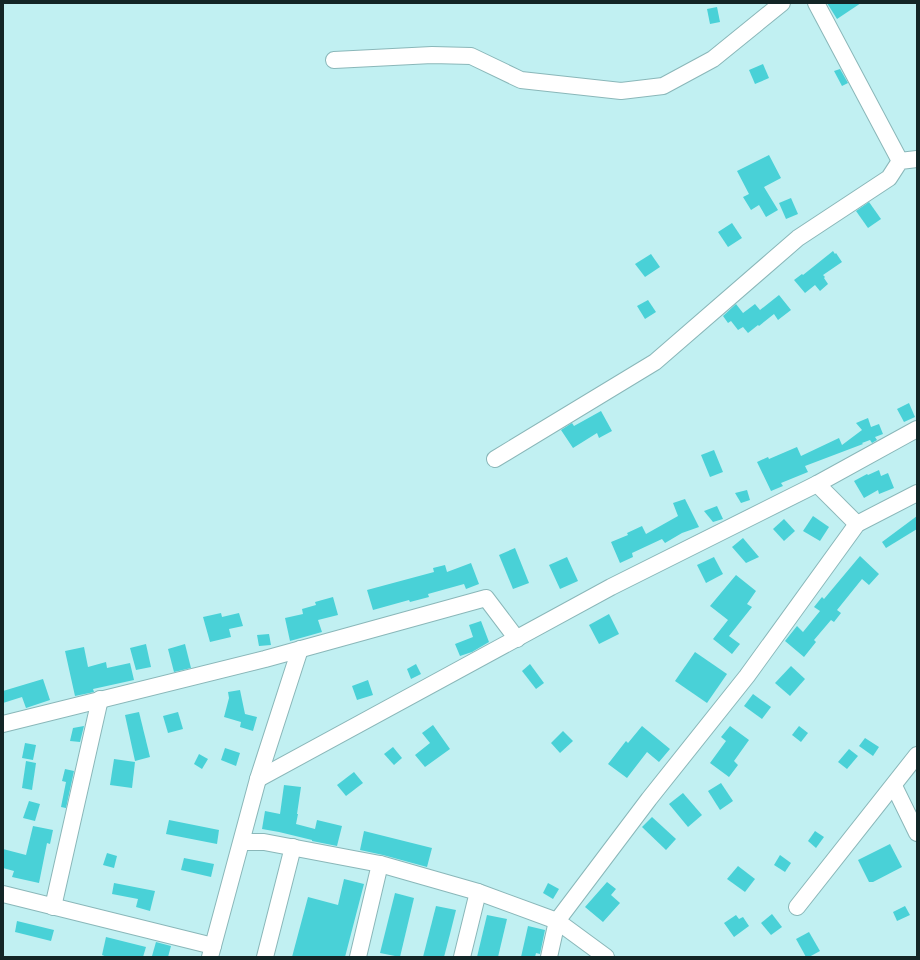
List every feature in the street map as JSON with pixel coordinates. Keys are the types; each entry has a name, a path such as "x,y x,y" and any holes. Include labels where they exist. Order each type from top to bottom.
{"street":[{"path":"334,60 432,55 471,56 521,80 621,91 663,86 713,59 782,3"},
{"path":"816,3 900,161"},
{"path":"900,161 917,159"},
{"path":"495,459 655,362 798,238 889,178 900,161"},
{"path":"258,779 611,587 817,484 917,429"},
{"path":"817,484 857,524"},
{"path":"549,957 557,921 649,799 747,676 857,524 917,493"},
{"path":"3,724 300,649 486,598 517,638"},
{"path":"3,894 211,951 258,779 300,649"},
{"path":"53,907 100,699"},
{"path":"797,907 917,755"},
{"path":"894,786 917,833"},
{"path":"242,842 264,842 380,864 478,892 557,921 606,957"},
{"path":"265,957 293,847"},
{"path":"358,957 380,864"},
{"path":"462,957 478,892"}],"building":[{"path":"827,3 861,3 837,19"},
{"path":"717,7 720,22 710,24 707,9"},
{"path":"763,64 769,78 755,84 749,70"},
{"path":"840,69 848,83 842,86 834,71"},
{"path":"769,155 781,178 764,187 778,210 766,217 759,205 751,210 743,197 749,194 737,171"},
{"path":"791,198 798,214 786,219 779,203"},
{"path":"869,202 881,219 868,228 856,211"},
{"path":"732,223 742,238 728,247 718,232"},
{"path":"833,251 842,262 823,275 828,284 820,291 815,285 805,293 794,280 802,274 803,275"},
{"path":"651,254 660,267 645,277 635,264"},
{"path":"779,295 791,310 778,320 774,314 748,333 743,327 738,330 731,321 728,323 723,316 736,304 743,313 755,304 760,310"},
{"path":"648,300 656,312 645,319 637,306"},
{"path":"909,403 915,417 904,422 897,409"},
{"path":"601,411 612,431 599,438 597,433 573,448 561,430 572,423 574,426"},
{"path":"868,418 871,427 879,424 883,434 875,437 877,440 872,443 870,440 805,466 808,472 781,483 783,486 771,491 757,462 768,457 769,459 797,447 801,456 839,438 842,445 862,430 856,423"},
{"path":"714,450 723,472 710,477 701,455"},
{"path":"879,470 881,476 888,473 894,488 879,494 878,490 864,498 854,481"},
{"path":"747,490 750,500 741,503 735,493"},
{"path":"685,499 699,527 682,533 665,543 662,539 632,553 633,557 620,563 611,542 628,535 627,533 642,526 646,534 678,516 673,503"},
{"path":"717,506 723,519 713,522 704,511"},
{"path":"813,516 829,527 820,541 803,531"},
{"path":"917,516 917,529 886,548 882,542"},
{"path":"784,519 795,531 784,541 773,529"},
{"path":"743,538 759,557 746,563 732,547"},
{"path":"515,548 529,583 513,589 499,555"},
{"path":"860,556 879,574 869,585 862,579 837,610 841,613 834,622 831,620 814,640 816,642 804,657 785,641 797,626 803,632 820,611 814,607 822,597 824,599"},
{"path":"567,557 578,581 560,589 549,565"},
{"path":"714,557 723,574 706,583 697,565"},
{"path":"471,563 479,584 466,589 464,584 428,594 429,597 410,602 409,600 373,610 367,590 434,572 433,568 445,565 447,572"},
{"path":"736,575 756,591 747,604 752,607 729,636 740,644 732,654 713,639 728,620 710,606"},
{"path":"333,597 338,615 318,620 322,632 290,641 285,618 303,614 302,609 316,605 315,602"},
{"path":"221,613 222,617 239,613 243,626 229,629 231,637 210,642 203,617"},
{"path":"609,614 619,634 599,644 589,625"},
{"path":"481,621 489,642 472,652 460,656 455,644 473,637 469,625"},
{"path":"269,634 271,645 259,646 257,635"},
{"path":"146,644 151,667 136,670 130,648"},
{"path":"185,644 191,668 174,672 168,649"},
{"path":"84,647 88,667 106,662 107,668 130,663 134,680 93,689 94,692 75,696 65,651"},
{"path":"695,652 727,674 707,703 675,681"},
{"path":"416,664 421,674 411,679 407,669"},
{"path":"530,664 544,683 536,689 522,671"},
{"path":"791,666 805,679 790,696 775,683"},
{"path":"43,679 50,700 26,708 22,697 3,703 3,691"},
{"path":"368,680 373,695 357,700 352,686"},
{"path":"240,690 245,714 257,717 253,731 240,727 241,722 224,717 229,698 228,692"},
{"path":"753,694 771,707 762,719 744,706"},
{"path":"139,712 150,757 135,761 125,715"},
{"path":"178,712 183,729 168,733 163,716"},
{"path":"433,725 450,749 425,767 415,755 430,743 422,733"},
{"path":"84,726 80,742 70,741 73,728"},
{"path":"642,726 670,749 659,762 647,752 627,778 608,764 626,741 628,743"},
{"path":"730,726 749,740 734,761 738,765 729,777 710,763 726,741 721,737"},
{"path":"799,726 808,733 801,742 792,735"},
{"path":"563,731 573,741 560,753 551,743"},
{"path":"865,738 879,747 873,756 859,746"},
{"path":"25,743 36,745 33,760 22,758"},
{"path":"393,747 402,758 394,765 384,754"},
{"path":"225,748 240,753 236,766 221,760"},
{"path":"849,749 858,756 847,769 838,762"},
{"path":"199,754 208,759 202,769 194,764"},
{"path":"114,759 135,762 132,788 110,785"},
{"path":"26,761 36,763 32,790 22,788"},
{"path":"65,769 74,771 66,808 61,807 66,782 62,781"},
{"path":"354,772 363,783 346,796 337,785"},
{"path":"721,783 733,801 720,810 708,791"},
{"path":"284,785 301,787 296,824 315,829 317,820 342,826 337,846 262,829 265,811 280,814"},
{"path":"683,793 702,815 688,827 669,804"},
{"path":"29,801 40,804 35,821 23,818"},
{"path":"652,817 676,839 666,850 642,827"},
{"path":"169,820 219,830 217,844 166,834"},
{"path":"33,826 53,830 50,844 47,843 39,883 12,877 14,871 3,868 3,849 26,855"},
{"path":"364,831 432,848 427,867 360,850"},
{"path":"815,831 824,837 816,848 808,841"},
{"path":"890,844 902,867 873,882 869,882 858,860"},
{"path":"107,853 117,856 114,868 103,865"},
{"path":"780,855 791,863 785,872 774,865"},
{"path":"184,858 214,864 211,877 181,870"},
{"path":"738,866 755,879 745,892 727,879"},
{"path":"344,879 364,884 345,957 292,957 308,897 338,905"},
{"path":"607,882 616,889 611,895 620,903 603,922 585,907"},
{"path":"114,883 155,891 150,911 136,907 138,899 112,894"},
{"path":"548,883 559,889 553,899 543,893"},
{"path":"395,893 414,898 400,957 380,953"},
{"path":"436,906 456,910 450,934 444,957 423,957"},
{"path":"905,906 910,915 897,921 893,912"},
{"path":"772,914 782,927 771,935 761,923"},
{"path":"487,915 507,919 498,957 477,957"},
{"path":"736,915 739,919 743,917 749,926 734,937 724,923"},
{"path":"17,921 54,930 51,941 15,932"},
{"path":"528,926 545,930 540,954 536,953 535,957 521,957"},
{"path":"809,932 820,951 806,957 796,939"},
{"path":"106,937 146,947 143,957 107,957 102,955"},
{"path":"156,942 171,946 168,957 152,956"}]}
